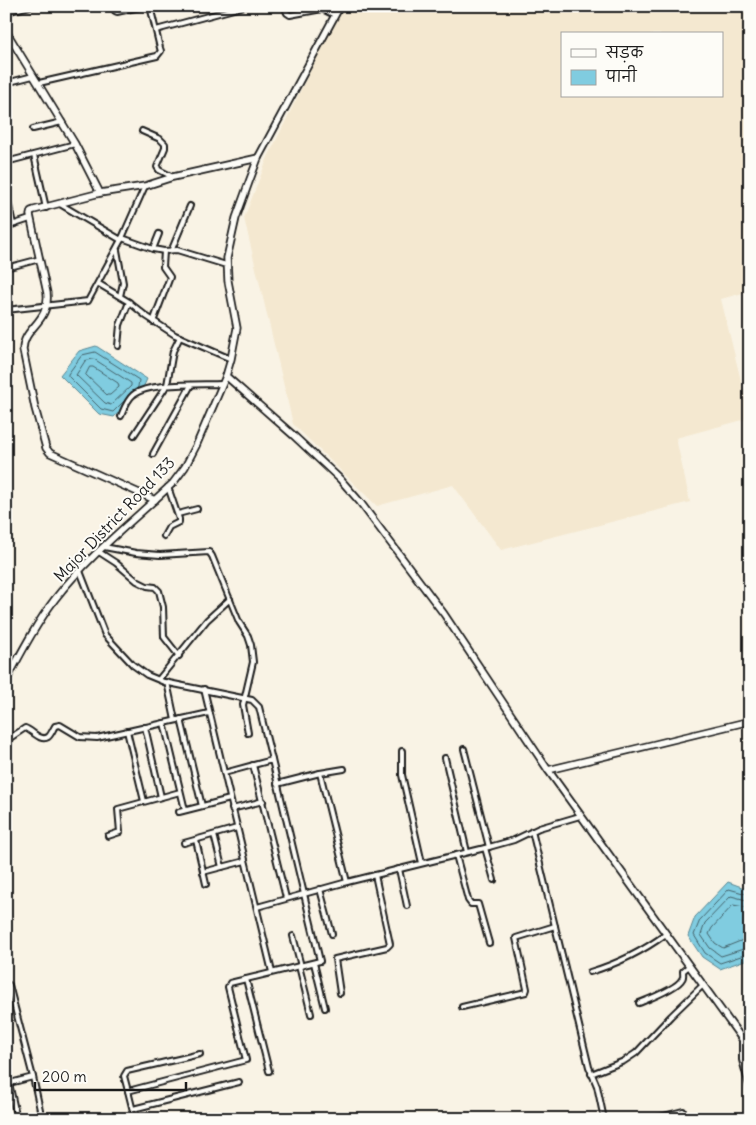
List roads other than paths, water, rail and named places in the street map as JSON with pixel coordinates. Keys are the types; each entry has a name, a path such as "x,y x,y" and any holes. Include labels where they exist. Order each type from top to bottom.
{"street":[{"path":"6,12 30,6"},
{"path":"113,6 117,12 144,6"},
{"path":"39,83 156,56 160,51 150,6"},
{"path":"156,30 246,6"},
{"path":"284,6 290,15 322,9 335,15"},
{"name":"Major District Road 133","path":"6,681 41,620 56,599 98,552 178,478 192,456 226,376 237,328 226,265 236,218 258,158 340,6"},
{"path":"6,31 75,144 100,193"},
{"path":"6,82 34,76"},
{"path":"33,129 62,122"},
{"path":"142,131 160,139 165,144 157,167 173,177"},
{"path":"6,162 75,144"},
{"path":"34,155 46,208"},
{"path":"155,500 50,453 46,448 35,408 24,358 23,344 45,312 47,304 47,293 30,220 31,211 100,193 145,186 173,177 258,158"},
{"path":"6,310 88,301 122,239 145,186"},
{"path":"6,192 13,224"},
{"path":"60,204 122,239 153,249 164,251 172,249 226,265"},
{"path":"172,249 190,206"},
{"path":"6,226 30,220"},
{"path":"153,249 159,234"},
{"path":"116,249 124,283 120,296"},
{"path":"153,322 170,277 163,267 164,251"},
{"path":"6,268 40,259"},
{"path":"99,284 129,302 153,322 180,337 231,359"},
{"path":"118,346 120,326 129,302"},
{"path":"134,435 167,386 173,352 180,337"},
{"path":"226,376 340,479 360,502 444,614 580,816 750,1047"},
{"path":"121,416 131,397 142,390 167,386 222,384"},
{"path":"153,454 191,385"},
{"path":"164,536 169,527 179,522 178,514 168,488"},
{"path":"178,514 197,509"},
{"path":"104,547 136,553 209,552 238,622 248,636 251,645 253,662 243,710 248,732"},
{"path":"98,552 116,563 136,581 155,587 159,591 163,607 164,637 179,656"},
{"path":"80,571 105,636 133,665 147,675 159,680 256,702 259,707 320,959 320,962 272,972 230,984 228,987 246,1060 128,1091"},
{"path":"159,680 207,620 230,599"},
{"path":"167,682 175,720"},
{"path":"204,689 272,972"},
{"path":"6,742 25,728 30,729 39,737 46,738 55,726 60,725 80,737 97,738 209,713"},
{"path":"181,719 202,806"},
{"path":"548,770 750,721"},
{"path":"164,723 185,810"},
{"path":"145,728 161,797"},
{"path":"127,732 144,801"},
{"path":"464,749 494,880"},
{"path":"402,751 402,775 422,863"},
{"path":"445,758 467,852"},
{"path":"224,773 272,760"},
{"path":"254,765 286,898"},
{"path":"277,784 344,769"},
{"path":"320,773 346,882"},
{"path":"108,836 120,832 118,809 180,792"},
{"path":"179,812 230,799"},
{"path":"232,808 263,801"},
{"path":"257,907 346,882 514,840 532,831 580,816"},
{"path":"184,843 237,828"},
{"path":"532,831 591,1074 597,1086 604,1119"},
{"path":"214,835 222,867"},
{"path":"196,840 206,884"},
{"path":"456,855 468,900 471,904 478,904 489,943"},
{"path":"203,872 245,861"},
{"path":"399,869 407,906"},
{"path":"340,993 334,959 390,944 375,875"},
{"path":"320,889 332,934"},
{"path":"462,1007 526,992 527,989 516,938 555,926"},
{"path":"590,972 644,949 666,934"},
{"path":"293,936 311,1014"},
{"path":"314,963 325,1008"},
{"path":"639,1003 665,992 680,982 683,978 683,971 689,966"},
{"path":"246,979 269,1071"},
{"path":"10,984 42,1119"},
{"path":"591,1074 624,1061 636,1053 703,985"},
{"path":"742,1038 742,1060 750,1089"},
{"path":"135,1119 124,1076 127,1071 200,1054"},
{"path":"17,1119 8,1084 33,1077"},
{"path":"133,1109 239,1082"},
{"path":"652,1119 683,1111"}],"water":[{"path":"96,346 147,379 142,390 114,417 99,414 60,375 79,351"},
{"path":"728,882 750,890 750,956 748,959 720,969 702,957 688,936 695,917"}]}
